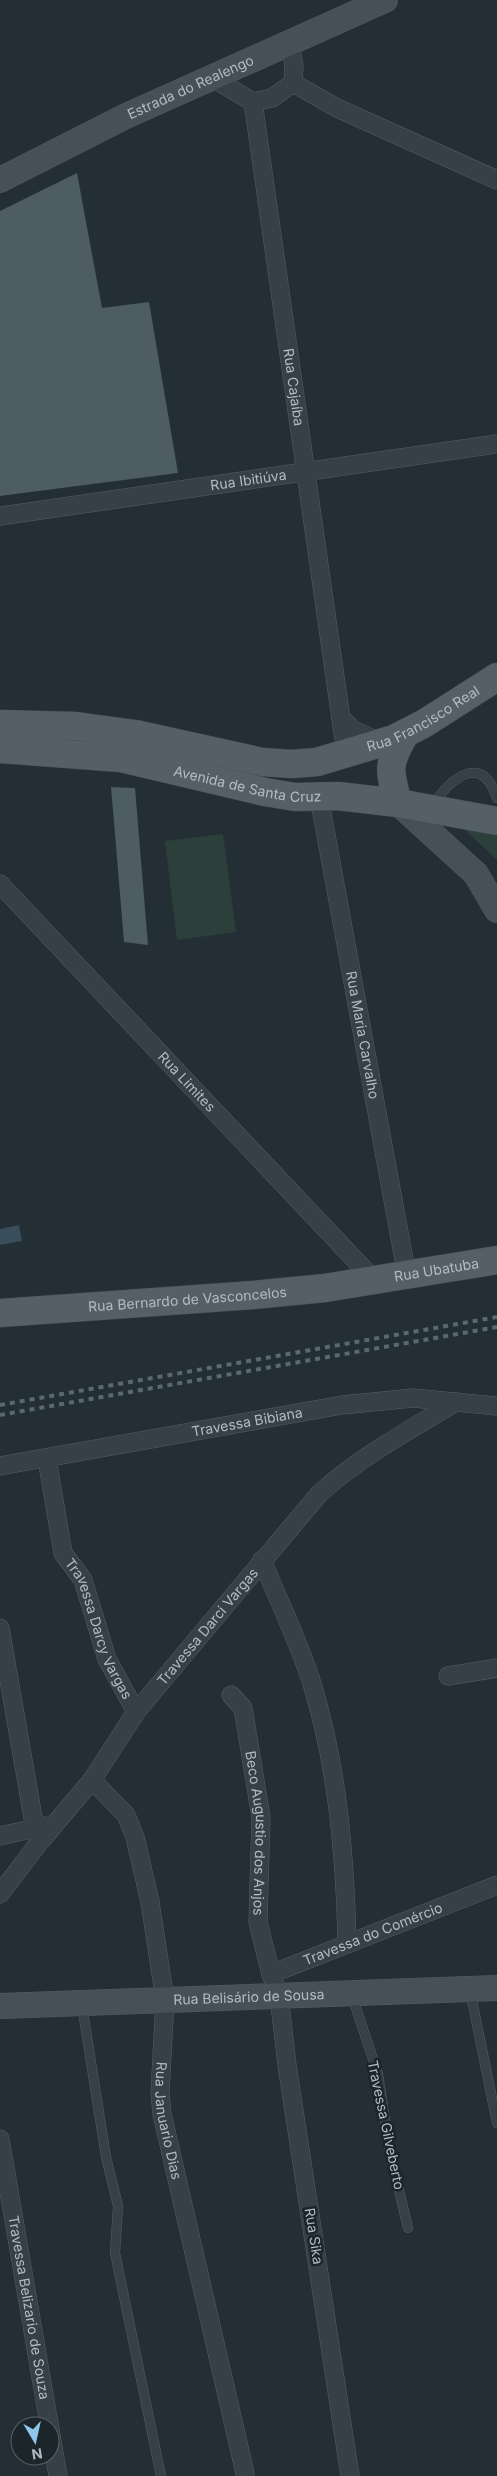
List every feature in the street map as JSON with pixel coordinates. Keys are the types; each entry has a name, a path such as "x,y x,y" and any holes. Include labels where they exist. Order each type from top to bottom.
{"main road":[{"name":"Rua Francisco Real","path":"346,754 393,739 493,683"},
{"name":"Avenida de Santa Cruz","path":"0,724 76,726 135,734 262,762 284,764 317,762 346,754"},
{"path":"393,739 391,777 398,803"},
{"name":"Avenida de Santa Cruz","path":"0,750 121,758 294,797 338,796 398,803 497,821"},
{"name":"Rua Ubatuba","path":"375,1281 497,1260"},
{"name":"Rua Bernardo de Vasconcelos","path":"0,1313 253,1296 375,1281"}],"street":[{"name":"Estrada do Realengo","path":"0,180 126,116 385,0"},
{"path":"290,42 294,66 293,83"},
{"path":"213,78 253,102 272,98 293,83"},
{"path":"293,83 338,108 497,180"},
{"name":"Rua Cajaíba","path":"253,102 346,754"},
{"name":"Rua Ibitiúva","path":"0,516 497,444"},
{"path":"341,718 352,729 393,739"},
{"name":"Rua Maria Carvalho","path":"319,796 406,1276"},
{"path":"398,803 476,874 497,910"},
{"name":"Rua Limites","path":"0,884 375,1281"},
{"name":"Travessa Bibiana","path":"0,1466 342,1405 413,1398 497,1406"},
{"name":"Travessa Darci Vargas","path":"0,1894 92,1780 136,1712 319,1494 344,1471 456,1402"},
{"name":"Travessa Darcy Vargas","path":"47,1459 62,1553 83,1580 108,1659 136,1712"},
{"path":"262,1560 305,1662 328,1741 345,1864 347,1943"},
{"path":"0,1628 35,1829"},
{"path":"448,1676 497,1668"},
{"name":"Beco Augustio dos Anjos","path":"231,1695 243,1708 261,1817 258,1922 275,1985"},
{"name":"Rua Januario Dias","path":"92,1780 120,1806 126,1815 133,1831 150,1902 165,2000 160,2092 162,2114 245,2472"},
{"path":"0,1836 56,1824"},
{"name":"Travessa do Comércio","path":"275,1985 347,1943 497,1885"},
{"name":"Rua Belisário de Sousa","path":"0,2006 165,2000 275,1985 352,1994 497,1988"},
{"name":"Rua Sika","path":"275,1985 350,2476"},
{"name":"Travessa Belizario de Souza","path":"0,2139 58,2476"}],"lane":[{"path":"431,808 450,783 459,776 470,773 481,774 489,779 497,798"},
{"path":"470,1990 497,2123"},
{"name":"Travessa Gilveberto","path":"352,1994 378,2074 388,2144 408,2228"},
{"path":"82,2003 106,2157 118,2206 115,2253 161,2476"}],"green space":[{"path":"464,829 497,836 497,860"},
{"path":"223,834 236,932 177,940 165,841"}],"water":[{"path":"19,1225 22,1241 0,1245 0,1229"}],"building":[{"path":"77,173 102,308 149,302 178,473 0,496 0,211"},
{"path":"111,787 135,788 148,945 124,942"}],"railway":[{"path":"0,1405 497,1317"},
{"path":"0,1415 497,1327"}]}
